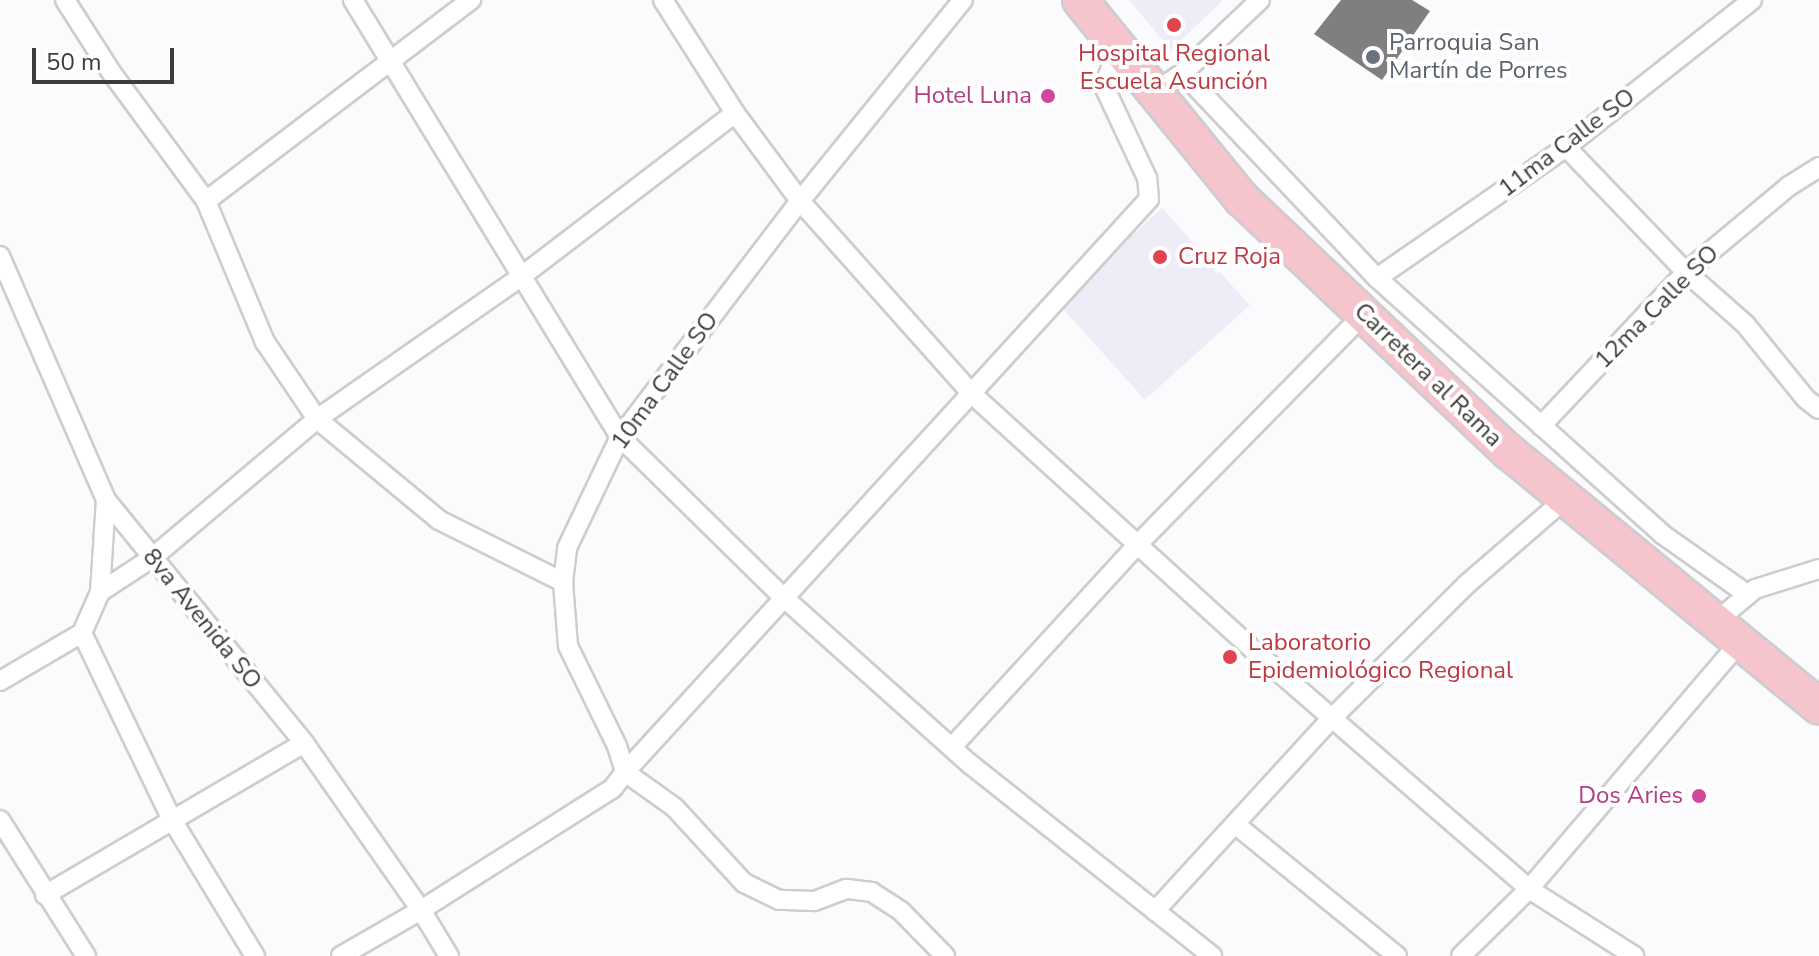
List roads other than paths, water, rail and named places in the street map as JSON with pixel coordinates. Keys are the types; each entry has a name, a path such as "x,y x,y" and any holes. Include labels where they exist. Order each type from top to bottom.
{"highway":[{"name":"Carretera al Rama","path":"1080,0 1242,199 1509,452 1819,707"}],"street":[{"path":"353,0 392,59 620,437 782,596 952,747 1212,956"},
{"path":"206,201 471,0"},
{"path":"663,0 735,113 800,201 972,394 1137,545 1529,889 1634,956"},
{"name":"10ma Calle SO","path":"625,772 617,746 568,646 563,582 567,548 620,437 800,201 963,0"},
{"path":"1153,93 1183,73 1260,0"},
{"name":"11ma Calle SO","path":"1377,278 1566,147 1752,0"},
{"path":"70,2 111,72 206,201 265,342 317,419 439,520 563,582"},
{"path":"341,956 421,910 613,788 782,596 1149,199 1147,178 1104,86 1119,47"},
{"path":"1183,73 1377,278 1662,534 1748,595"},
{"path":"100,592 152,558 317,419 522,276 735,113"},
{"path":"1566,147 1686,272 1745,324 1806,399 1819,409"},
{"name":"12ma Calle SO","path":"1541,426 1686,272 1789,186 1819,167"},
{"name":"8va Avenida SO","path":"0,256 106,500 304,743 421,910 449,956"},
{"path":"952,747 1137,545 1364,314"},
{"path":"1155,911 1332,718 1467,584 1565,499"},
{"path":"0,681 82,633 100,592 106,500"},
{"path":"1461,956 1529,889 1726,633 1748,595 1755,589 1819,569"},
{"path":"82,633 171,818 255,956"},
{"path":"45,895 171,818 304,743"},
{"path":"625,772 674,807 744,883 779,900 814,901 846,889 872,892 901,911 945,956"},
{"path":"0,820 86,956"},
{"path":"1235,824 1397,956"}],"place":[{"name":"Hospital Regional Escuela Asunción","path":"1174,25"},
{"name":"Parroquia San Martín de Porres","path":"1373,57"},
{"name":"Hotel Luna","path":"1048,96"},
{"name":"Cruz Roja","path":"1160,257"},
{"name":"Laboratorio Epidemiológico Regional","path":"1230,657"},
{"name":"Dos Aries","path":"1699,796"}]}
